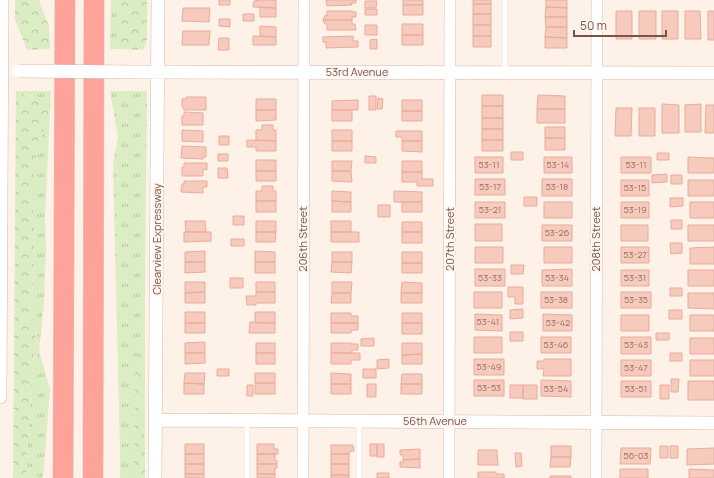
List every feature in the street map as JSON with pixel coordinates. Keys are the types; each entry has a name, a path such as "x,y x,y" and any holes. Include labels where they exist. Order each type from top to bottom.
{"highway":[{"path":"63,478 65,0"},
{"path":"93,478 94,0"}],"street":[{"path":"0,397 2,0"},
{"name":"Clearview Expressway","path":"155,478 158,0"},
{"name":"206th Street","path":"303,478 304,0"},
{"name":"207th Street","path":"449,478 450,0"},
{"name":"208th Street","path":"596,478 597,0"},
{"name":"53rd Avenue","path":"1,70 137,72 714,74"},
{"name":"56th Avenue","path":"156,420 714,422"}],"lane":[{"path":"505,0 505,73"},
{"path":"247,421 247,478"},
{"path":"359,421 359,478"}],"green space":[{"path":"15,0 40,0 40,4 49,26 50,49 27,50 15,20"},
{"path":"111,0 119,0 117,44 121,49 110,49"},
{"path":"119,0 147,0 147,41 143,50 121,49 117,44"},
{"path":"16,91 51,91 45,217 46,250 44,302 39,351 50,389 43,478 26,478 36,330 31,315 35,237 31,189 37,150 49,113 30,95"},
{"path":"16,91 34,99 49,113 37,150 31,189 35,237 31,315 36,330 26,478 13,478"},
{"path":"110,91 147,91 145,447 135,343 134,478 120,478 113,164 118,137"},
{"path":"135,337 145,447 145,478 134,478"}],"building":[{"path":"219,0 230,0 230,5 219,5"},
{"path":"276,0 276,8 253,7 254,1"},
{"path":"326,0 356,0 356,3 351,3 352,5 327,6"},
{"path":"403,0 423,0 423,5 403,5"},
{"path":"473,0 491,0 491,4 473,4"},
{"path":"546,0 567,0 567,8 546,7"},
{"path":"365,1 377,1 376,8 365,8"},
{"path":"473,4 491,4 491,14 473,14"},
{"path":"403,5 423,5 423,15 403,15"},
{"path":"260,7 276,8 276,17 260,17"},
{"path":"546,7 567,8 567,17 545,17"},
{"path":"183,8 210,8 209,22 182,21"},
{"path":"365,9 377,9 377,15 365,15"},
{"path":"327,11 352,11 356,12 356,17 352,17 352,20 323,20 325,15 327,16"},
{"path":"616,11 632,11 632,39 616,39"},
{"path":"639,11 656,11 656,39 639,39"},
{"path":"662,11 678,11 678,39 662,39"},
{"path":"685,11 700,11 701,39 685,39"},
{"path":"708,11 714,11 714,40 708,40"},
{"path":"243,14 254,14 254,21 243,21"},
{"path":"473,14 491,14 491,25 473,25"},
{"path":"545,17 567,17 567,27 546,27"},
{"path":"219,19 230,19 230,27 219,26"},
{"path":"323,20 352,20 352,24 355,24 356,30 327,30 327,24 325,24"},
{"path":"402,24 423,24 423,35 402,35"},
{"path":"365,25 377,25 377,35 365,35"},
{"path":"473,25 491,25 491,36 473,36"},
{"path":"260,26 276,27 276,37 260,36"},
{"path":"546,27 567,27 567,38 545,37"},
{"path":"183,31 210,31 209,45 182,45"},
{"path":"402,35 423,35 423,45 402,45"},
{"path":"253,36 276,37 276,45 253,45"},
{"path":"353,36 353,41 358,41 358,47 326,48 326,42 323,42 323,37"},
{"path":"473,36 491,36 491,47 473,47"},
{"path":"545,37 567,38 567,48 545,48"},
{"path":"219,38 229,38 229,50 218,50"},
{"path":"377,39 377,49 370,49 370,40"},
{"path":"482,95 503,95 503,106 482,106"},
{"path":"538,95 565,96 565,109 537,109"},
{"path":"369,96 376,96 376,110 369,110"},
{"path":"186,97 206,97 206,110 184,110 182,106 182,99 186,99"},
{"path":"378,98 383,99 382,109 377,109"},
{"path":"256,99 276,99 276,110 256,110"},
{"path":"358,100 358,110 332,110 332,101"},
{"path":"402,100 422,100 422,111 402,111"},
{"path":"662,104 679,105 679,133 662,133"},
{"path":"701,104 701,132 685,132 685,105"},
{"path":"706,105 714,105 714,133 705,133"},
{"path":"482,106 503,106 503,118 482,118"},
{"path":"616,108 632,108 631,136 615,136"},
{"path":"639,108 655,108 655,136 639,136"},
{"path":"537,109 565,109 565,123 537,123"},
{"path":"256,110 276,110 276,120 256,121"},
{"path":"332,110 352,110 352,121 332,121"},
{"path":"402,111 422,111 422,121 402,121"},
{"path":"184,112 203,113 203,125 182,125 182,116 184,116"},
{"path":"482,118 503,118 503,129 482,129"},
{"path":"262,125 273,125 273,130 276,130 276,141 256,140 256,130 262,130"},
{"path":"545,127 565,127 565,138 545,138"},
{"path":"482,129 503,129 503,140 482,140"},
{"path":"182,130 203,131 203,142 182,141"},
{"path":"332,130 352,130 352,141 332,141"},
{"path":"396,131 422,131 422,141 402,141 402,137 396,137"},
{"path":"219,136 229,136 229,145 219,145"},
{"path":"545,138 565,138 565,150 545,150"},
{"path":"247,140 276,141 276,151 256,151 256,147 247,147"},
{"path":"482,140 503,140 503,151 482,151"},
{"path":"332,141 352,141 352,151 332,151"},
{"path":"402,141 422,141 422,152 402,151"},
{"path":"182,146 206,147 206,157 203,157 203,159 181,158"},
{"path":"511,152 523,152 523,160 511,160"},
{"path":"657,153 669,153 669,160 657,160"},
{"path":"218,154 228,154 228,161 218,161"},
{"path":"365,156 376,157 376,163 365,163"},
{"path":"475,157 503,157 503,173 475,173"},
{"path":"544,157 572,157 572,173 544,173"},
{"path":"621,157 651,157 651,173 621,173"},
{"path":"688,157 714,158 714,173 688,173"},
{"path":"256,160 276,160 276,171 256,171"},
{"path":"332,161 352,161 351,171 332,171"},
{"path":"402,161 422,161 422,172 402,172"},
{"path":"184,163 207,163 207,170 203,169 203,176 182,176 182,167 184,167"},
{"path":"218,168 227,168 228,178 218,178"},
{"path":"256,171 276,171 276,181 256,181"},
{"path":"332,171 351,171 352,182 332,181"},
{"path":"402,172 422,172 422,179 433,179 433,186 417,186 417,182 402,182"},
{"path":"667,174 667,182 652,183 652,175"},
{"path":"671,175 682,175 682,184 671,184"},
{"path":"475,179 505,179 505,195 475,195"},
{"path":"542,179 572,179 572,196 542,196"},
{"path":"621,180 649,180 649,196 621,196"},
{"path":"688,180 714,180 714,196 688,196"},
{"path":"184,181 207,181 207,187 203,187 203,193 181,192"},
{"path":"262,186 273,186 273,191 276,191 276,201 256,201 256,191 262,191"},
{"path":"332,191 351,192 351,202 332,201"},
{"path":"394,191 422,192 422,202 394,202"},
{"path":"524,197 537,197 537,206 524,206"},
{"path":"670,198 683,198 683,206 670,207"},
{"path":"256,201 276,201 276,212 256,212"},
{"path":"332,201 351,202 351,212 332,212"},
{"path":"402,202 422,202 422,212 402,212"},
{"path":"475,202 505,202 505,218 475,218"},
{"path":"544,202 572,202 572,218 544,218"},
{"path":"621,202 649,202 649,218 621,218"},
{"path":"690,202 714,202 714,218 690,218"},
{"path":"378,205 390,205 390,217 378,217"},
{"path":"233,216 244,216 244,225 233,225"},
{"path":"671,220 682,220 682,229 671,229"},
{"path":"185,221 205,221 206,232 186,232"},
{"path":"256,221 276,221 276,232 256,232"},
{"path":"331,221 351,221 351,232 331,232"},
{"path":"402,222 422,222 422,232 402,232"},
{"path":"475,224 502,224 502,241 475,241"},
{"path":"542,225 572,225 572,241 542,241"},
{"path":"621,225 648,225 648,241 621,241"},
{"path":"688,225 714,225 714,241 688,241"},
{"path":"184,232 211,232 211,241 184,242"},
{"path":"256,232 276,232 275,242 256,242"},
{"path":"331,232 359,232 359,242 331,242"},
{"path":"402,232 422,232 422,243 402,243"},
{"path":"231,239 244,239 244,246 231,246"},
{"path":"670,243 682,243 682,253 671,254"},
{"path":"475,247 503,247 503,263 475,263"},
{"path":"544,247 572,247 572,263 544,263"},
{"path":"621,247 649,247 649,263 621,263"},
{"path":"714,247 714,264 690,264 690,248"},
{"path":"205,251 205,262 185,262 185,252"},
{"path":"255,251 275,252 275,262 255,262"},
{"path":"332,252 352,252 352,262 332,262"},
{"path":"402,252 422,252 422,263 402,263"},
{"path":"185,262 205,262 205,272 185,273"},
{"path":"255,262 275,262 275,273 255,273"},
{"path":"332,262 352,262 351,273 331,272"},
{"path":"402,263 422,263 422,273 402,273"},
{"path":"511,265 524,265 523,274 511,274"},
{"path":"475,269 505,269 505,286 475,286"},
{"path":"572,269 572,286 542,286 542,270"},
{"path":"621,270 649,270 649,286 621,286"},
{"path":"688,270 714,270 714,286 688,286"},
{"path":"230,278 243,278 243,288 230,288"},
{"path":"185,282 205,282 205,292 185,293"},
{"path":"256,282 275,282 275,292 256,292"},
{"path":"332,282 352,282 351,293 332,293"},
{"path":"402,282 422,283 422,293 401,293"},
{"path":"508,287 523,287 523,304 515,304 515,297 508,297"},
{"path":"670,288 682,288 682,296 670,296"},
{"path":"205,292 205,303 185,303 185,293"},
{"path":"256,292 275,292 275,303 256,303 256,305 247,305 246,296 256,296"},
{"path":"474,292 502,292 502,308 474,308"},
{"path":"541,292 572,292 572,308 541,308"},
{"path":"621,292 651,292 651,308 621,308"},
{"path":"332,293 351,293 351,303 331,303"},
{"path":"401,293 422,293 422,303 401,303"},
{"path":"688,293 714,293 714,309 688,308"},
{"path":"523,309 523,318 510,319 510,310"},
{"path":"669,310 682,310 682,319 669,319"},
{"path":"185,312 205,312 205,323 185,323"},
{"path":"255,312 275,312 275,323 255,323"},
{"path":"331,313 351,313 351,316 358,316 358,323 331,323"},
{"path":"402,313 422,313 422,323 402,323"},
{"path":"475,314 502,315 502,331 475,330"},
{"path":"543,314 572,315 572,331 543,331"},
{"path":"621,315 649,315 649,331 621,331"},
{"path":"690,315 714,315 714,331 690,331"},
{"path":"250,322 275,323 275,333 249,333"},
{"path":"185,323 205,323 205,333 185,333"},
{"path":"331,323 358,323 358,330 351,330 351,333 331,333"},
{"path":"402,323 422,323 422,334 402,334"},
{"path":"510,332 523,332 523,341 510,341"},
{"path":"656,333 669,333 669,340 656,340"},
{"path":"474,337 502,337 502,353 474,353"},
{"path":"541,337 571,337 571,353 541,353"},
{"path":"621,337 651,337 651,354 621,354"},
{"path":"374,338 374,346 361,346 361,339"},
{"path":"690,338 714,338 714,354 690,354"},
{"path":"205,342 205,353 185,353 185,343"},
{"path":"256,343 275,343 275,353 256,353"},
{"path":"331,343 358,344 358,350 352,350 352,353 331,353"},
{"path":"402,343 422,343 422,354 402,355"},
{"path":"185,353 205,353 205,363 185,364"},
{"path":"256,353 275,353 275,364 256,364"},
{"path":"331,353 360,353 360,360 351,360 351,364 331,364"},
{"path":"670,353 682,353 682,361 670,361"},
{"path":"422,354 422,364 402,364 402,355"},
{"path":"389,359 389,368 377,369 377,360"},
{"path":"474,359 504,359 504,375 474,375"},
{"path":"544,359 571,359 571,376 543,376 544,369 537,369 537,361 544,361"},
{"path":"621,360 651,360 651,376 621,376"},
{"path":"690,360 714,360 714,376 690,376"},
{"path":"217,369 229,369 229,376 217,376"},
{"path":"363,369 376,369 376,378 363,378"},
{"path":"185,373 205,373 204,384 184,383"},
{"path":"255,373 275,373 275,383 255,383"},
{"path":"331,373 351,374 351,384 331,384"},
{"path":"402,374 422,374 422,384 401,384"},
{"path":"671,379 679,379 678,392 671,392"},
{"path":"474,380 504,380 504,396 474,396"},
{"path":"541,380 571,381 571,397 541,396"},
{"path":"621,381 651,381 651,397 621,397"},
{"path":"688,381 714,381 714,400 688,400"},
{"path":"184,383 204,384 204,394 184,394"},
{"path":"255,383 275,383 275,394 255,394"},
{"path":"331,384 351,384 351,394 331,394"},
{"path":"367,384 376,384 376,397 367,397"},
{"path":"401,384 422,384 422,394 401,394"},
{"path":"247,385 253,385 253,396 247,396"},
{"path":"510,385 523,385 523,398 510,398"},
{"path":"523,385 537,385 537,399 523,399"},
{"path":"660,385 669,385 669,399 660,399"},
{"path":"185,444 204,444 204,454 185,454"},
{"path":"257,444 274,444 274,449 278,449 278,454 257,454"},
{"path":"370,444 377,444 377,456 370,456"},
{"path":"377,444 384,444 384,457 377,457"},
{"path":"331,445 353,445 354,451 350,451 349,454 331,454"},
{"path":"551,446 571,446 571,457 551,457"},
{"path":"660,446 668,446 668,458 660,458"},
{"path":"670,446 678,446 678,458 670,458"},
{"path":"621,448 651,448 650,464 620,464"},
{"path":"714,448 714,464 687,465 687,449"},
{"path":"420,449 420,459 403,460 403,455 400,455 400,450"},
{"path":"478,450 497,450 498,465 478,465"},
{"path":"515,453 521,453 522,466 516,467"},
{"path":"185,454 204,454 204,464 185,464"},
{"path":"257,454 275,454 277,464 257,464"},
{"path":"331,454 349,454 349,464 331,464"},
{"path":"551,457 571,457 570,467 550,467"},
{"path":"420,459 420,468 400,467 400,462 403,462 403,460"},
{"path":"185,464 204,464 204,474 185,474"},
{"path":"257,464 277,464 275,474 257,474"},
{"path":"331,464 349,464 349,475 331,475"},
{"path":"620,469 648,469 648,478 620,478"},
{"path":"689,469 714,470 714,478 689,478"},
{"path":"478,472 496,472 496,474 504,474 504,478 478,478"},
{"path":"377,473 389,473 389,478 377,478"},
{"path":"185,474 204,474 204,478 185,478"},
{"path":"257,474 275,474 275,478 257,478"},
{"path":"331,475 349,475 349,478 331,478"},
{"path":"550,476 571,476 571,478 550,478"}]}
